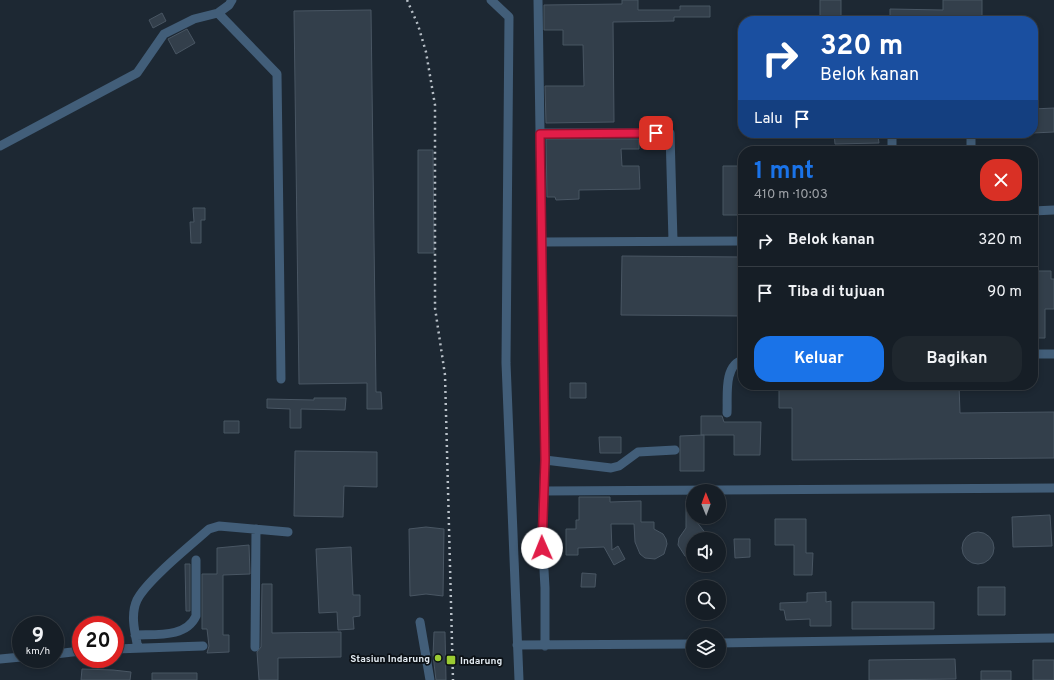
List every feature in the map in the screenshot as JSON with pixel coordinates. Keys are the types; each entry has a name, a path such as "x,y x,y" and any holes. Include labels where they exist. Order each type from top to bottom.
{"lane":[{"path":"0,146 137,73 164,34 194,19 218,13 229,5 232,0"},
{"path":"491,0 509,17 506,363 519,680"},
{"path":"538,0 545,460 542,534 545,588 545,646"},
{"path":"218,13 277,74 281,379"},
{"path":"540,134 670,133 673,241"},
{"path":"971,138 971,146"},
{"path":"1038,211 1054,210"},
{"path":"542,242 738,241"},
{"path":"1038,354 1054,354"},
{"path":"727,413 730,369 738,361"},
{"path":"545,460 611,468 619,466 638,452 675,450"},
{"path":"544,491 1054,488"},
{"path":"138,648 135,635 135,610 137,600 142,592 209,528 218,526 288,532"},
{"path":"255,647 256,529"},
{"path":"135,635 174,633 182,631 193,623 196,616 196,560"},
{"path":"420,622 430,680"},
{"path":"726,643 1054,638"},
{"path":"517,645 686,644"},
{"path":"124,649 202,646"},
{"path":"0,659 12,658"}],"building":[{"path":"622,0 638,0 638,10 680,10 680,6 710,6 710,17 674,17 674,21 613,22 614,122 546,123 545,86 584,86 583,45 563,45 563,30 544,30 544,5 622,4"},
{"path":"820,0 841,0 841,16 820,16"},
{"path":"943,0 982,0 982,16 890,16 890,9 943,10"},
{"path":"371,10 376,392 381,392 382,409 367,409 367,383 299,384 294,11"},
{"path":"162,13 166,21 153,28 149,20"},
{"path":"187,29 195,43 176,54 168,39"},
{"path":"1054,108 1054,132 1038,133 1038,109"},
{"path":"834,138 878,138 879,143 835,144"},
{"path":"546,139 639,139 639,149 621,149 622,166 639,166 640,189 579,190 579,199 556,200 555,197 547,197"},
{"path":"418,150 433,150 434,253 418,253"},
{"path":"723,166 738,166 738,215 723,215"},
{"path":"193,208 205,208 205,220 201,220 201,243 191,243 190,222 194,222"},
{"path":"622,256 738,257 738,316 621,315"},
{"path":"1038,271 1051,271 1051,279 1054,279 1054,309 1045,309 1045,338 1038,338"},
{"path":"570,383 586,383 586,398 570,398"},
{"path":"779,390 959,390 960,413 1054,412 1054,458 792,460 792,408 779,408"},
{"path":"314,398 346,398 345,410 301,409 301,428 290,428 290,409 267,408 267,399 314,400"},
{"path":"701,416 722,416 724,422 761,422 760,455 734,455 734,435 701,435"},
{"path":"224,421 239,421 239,433 224,433"},
{"path":"704,435 704,471 680,471 680,436"},
{"path":"599,437 621,437 621,453 600,453"},
{"path":"295,451 377,452 377,487 344,486 343,517 294,516"},
{"path":"579,497 610,497 610,502 641,501 641,522 654,522 654,529 663,534 667,544 664,554 655,559 645,558 640,554 635,542 634,524 611,524 612,550 618,546 625,559 614,565 604,547 578,548 578,555 566,555 566,529 576,529 576,520 579,520"},
{"path":"1050,515 1052,546 1013,547 1012,517"},
{"path":"775,519 806,519 806,553 813,553 812,575 794,575 794,545 775,545"},
{"path":"686,524 698,524 705,532 686,532 686,556 678,545 679,538 686,528"},
{"path":"426,527 444,529 443,596 426,594 410,596 409,529"},
{"path":"978,532 989,537 994,548 989,559 978,564 967,559 962,548 967,537"},
{"path":"734,539 750,539 750,557 735,558"},
{"path":"249,545 250,574 223,575 223,635 229,635 229,652 207,653 209,646 207,629 202,629 202,574 217,574 217,548"},
{"path":"351,547 353,595 360,595 360,616 353,617 354,629 338,630 337,612 319,613 316,549"},
{"path":"185,564 190,564 190,611 186,611"},
{"path":"582,573 596,574 595,587 581,587"},
{"path":"262,584 272,584 272,633 341,632 341,657 278,658 278,680 259,680 257,652 261,647"},
{"path":"978,587 1005,587 1005,615 978,615"},
{"path":"826,592 826,602 831,601 831,626 810,626 810,619 786,620 784,610 780,610 780,603 807,602 807,593"},
{"path":"852,602 934,602 934,629 852,629"},
{"name":"Stasiun Indarung","path":"434,632 445,632 446,680 436,680 433,655"},
{"path":"955,659 956,679 869,680 869,660"},
{"path":"1033,660 1054,660 1054,680 1033,680"},
{"path":"82,669 131,672 130,680 81,680"},
{"path":"981,671 1011,671 1011,680 981,680"},
{"path":"152,673 197,673 197,680 152,680"}],"railway":[{"path":"407,0 418,25 426,52 435,105 435,308 445,375 453,680"}],"place":[{"name":"Stasiun Indarung","path":"438,658"},
{"name":"Indarung","path":"451,660"}],"route":[{"path":"542,548 545,460 540,134 656,133"}]}
